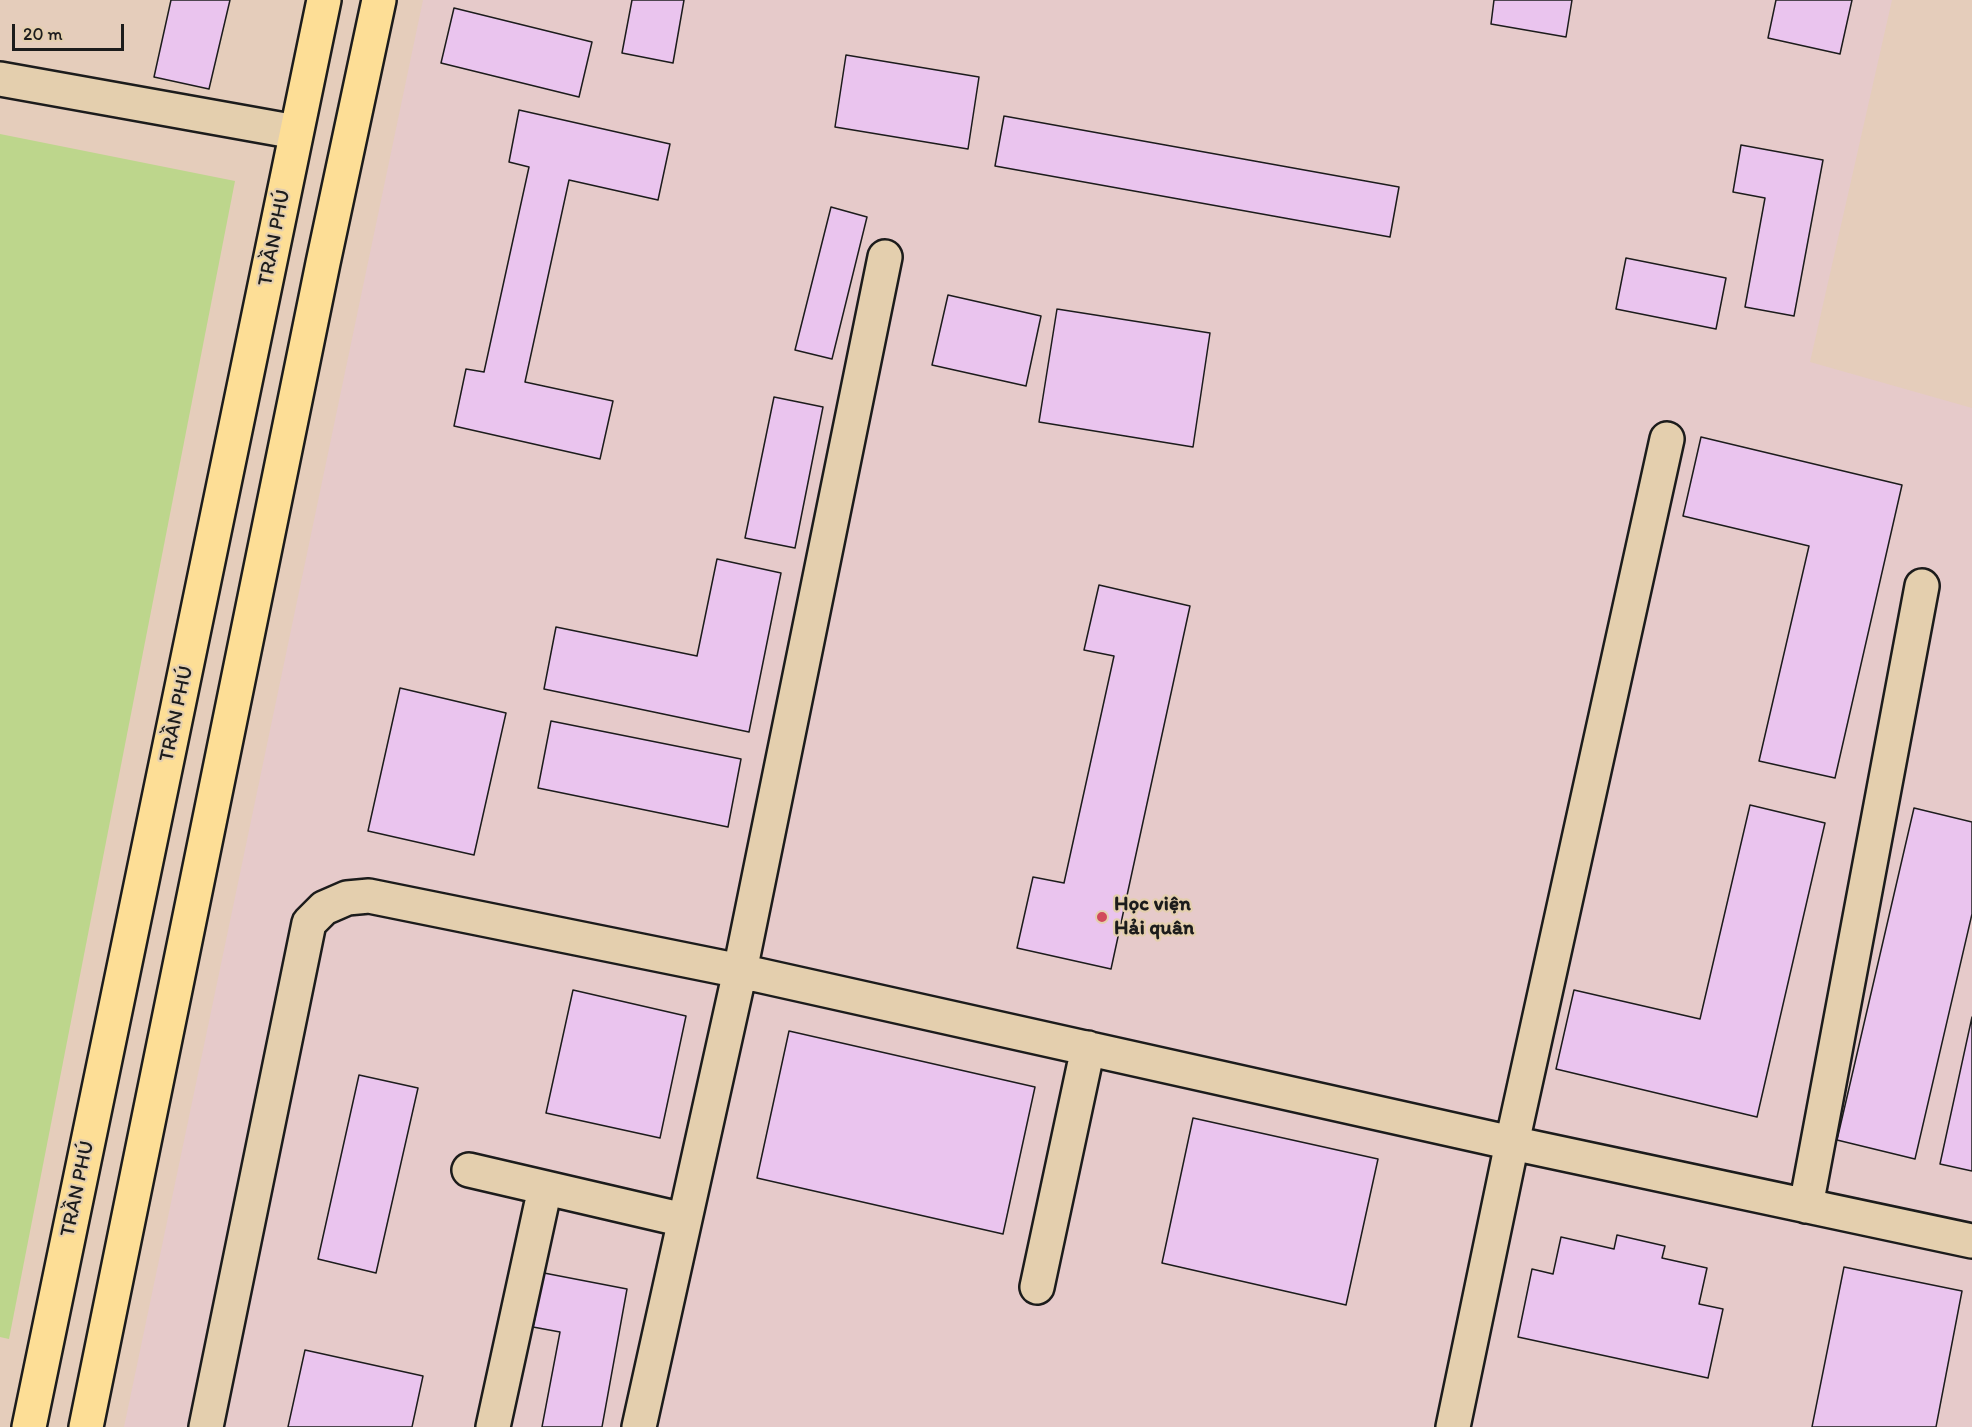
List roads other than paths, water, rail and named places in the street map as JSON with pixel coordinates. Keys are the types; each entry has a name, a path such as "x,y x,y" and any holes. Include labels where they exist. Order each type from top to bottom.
{"main road":[{"name":"TRẦN PHÚ","path":"29,1427 324,0"},
{"path":"86,1427 379,0"},
{"path":"278,219 330,231"}],"lane":[{"path":"0,79 296,132"},
{"path":"639,1427 740,971 885,257"},
{"path":"1453,1427 1512,1143 1667,439"},
{"path":"1806,1206 1922,586"},
{"path":"206,1427 309,922 324,908 347,898 369,896 740,971 1512,1143 1972,1241"},
{"path":"1037,1287 1088,1048"},
{"path":"469,1170 684,1220"},
{"path":"493,1427 545,1188"}],"place":[{"name":"Học viện Hải quân","path":"1102,917"}]}
